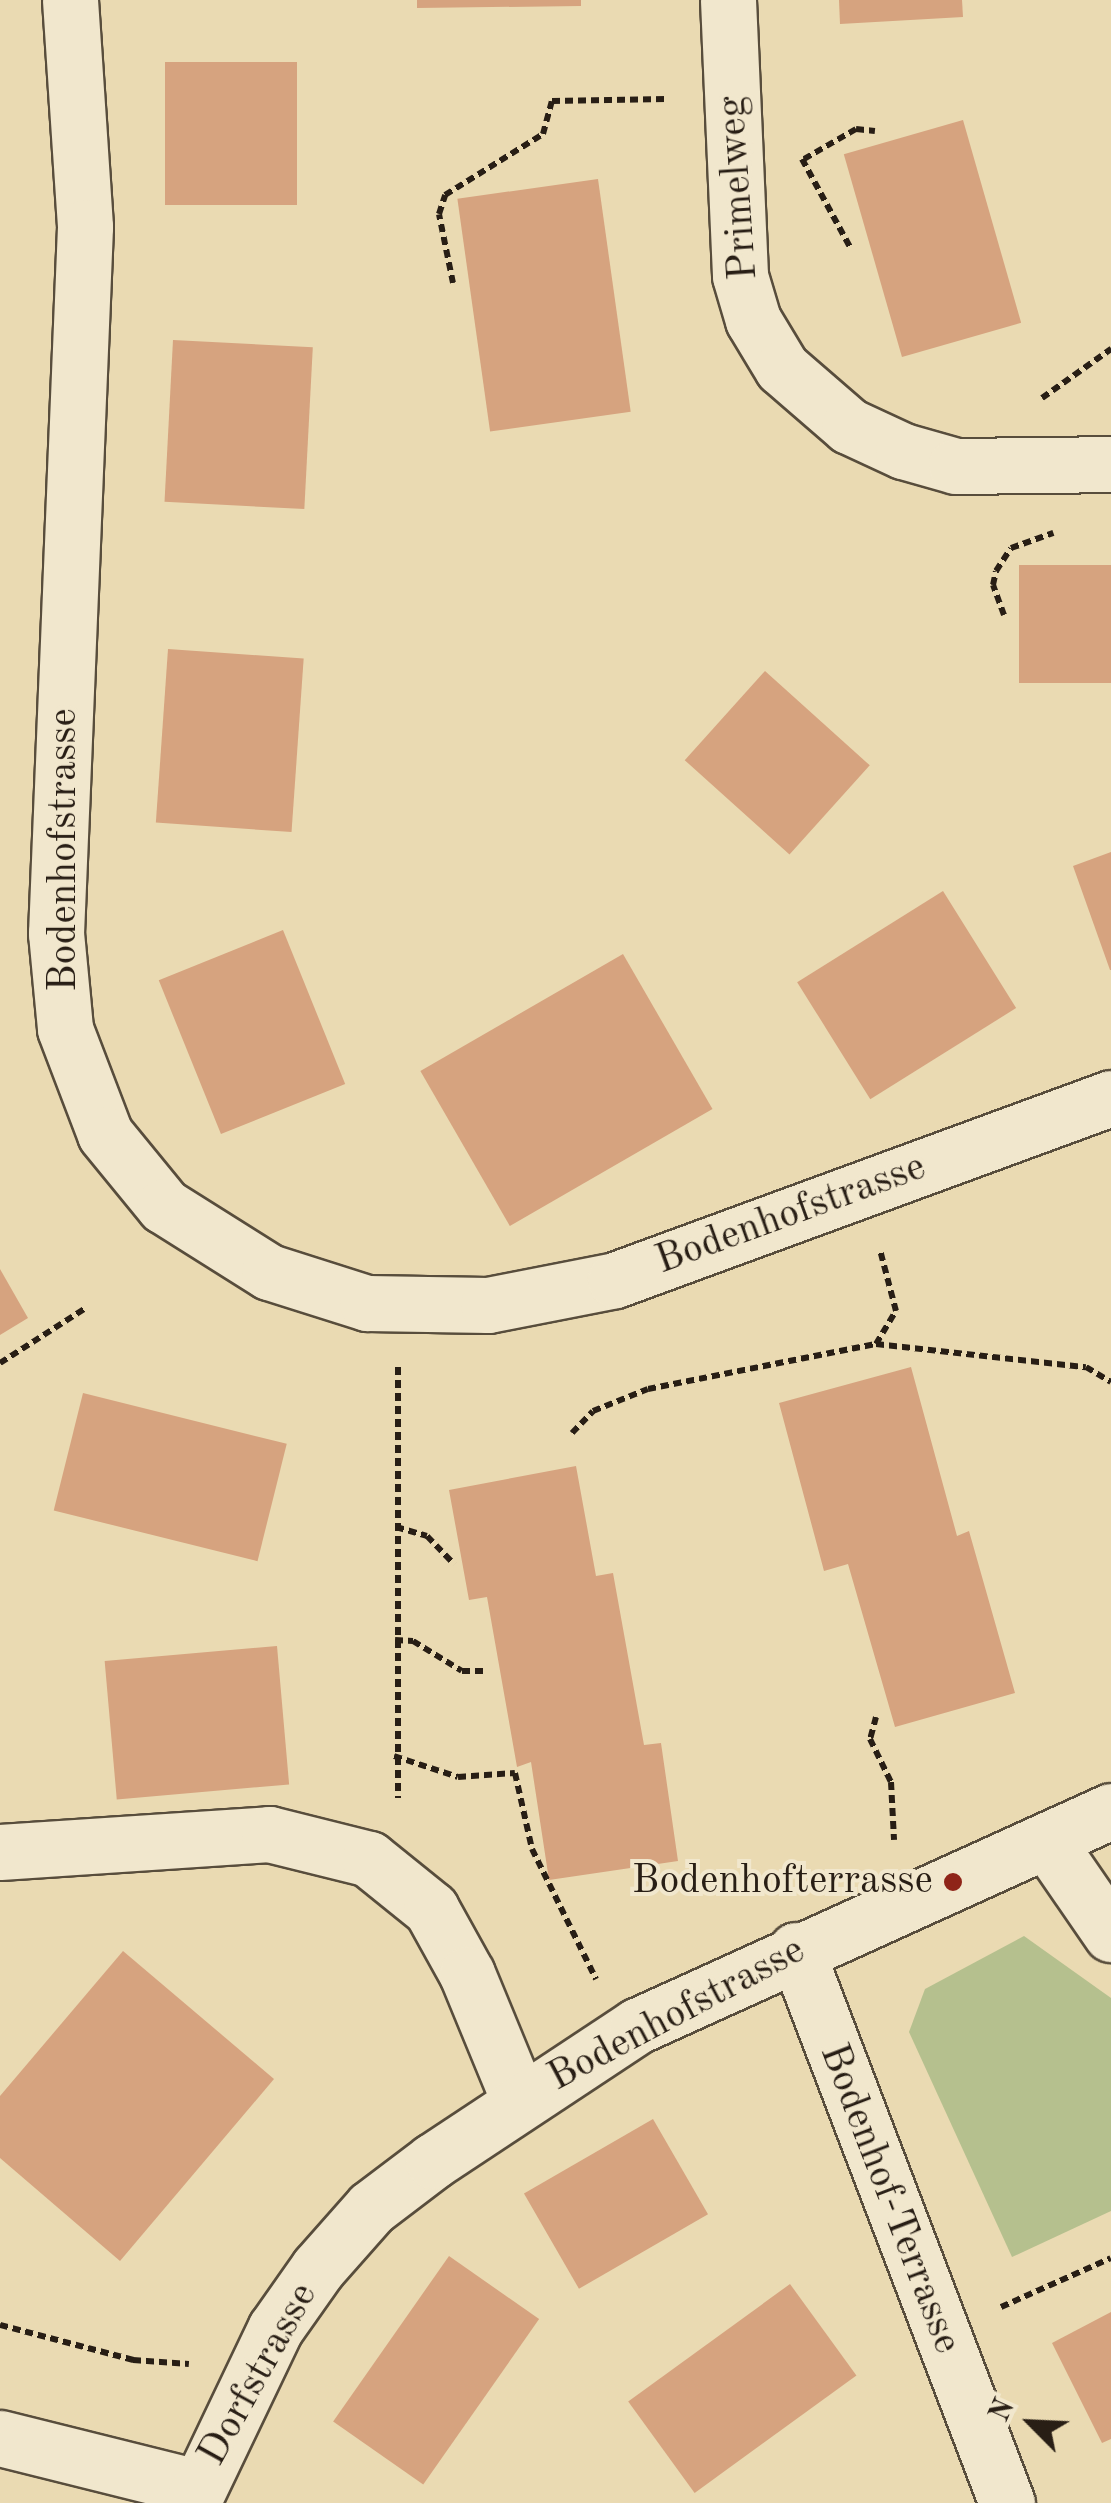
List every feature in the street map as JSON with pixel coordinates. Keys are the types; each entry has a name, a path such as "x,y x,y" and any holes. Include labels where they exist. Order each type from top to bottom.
{"street":[{"name":"Bodenhofstrasse","path":"70,0 86,227 56,933 65,1028 105,1134 164,1206 269,1272 351,1298 488,1305 615,1280 1111,1098"},
{"name":"Primelweg","path":"728,0 740,276 753,320 808,396 848,426 956,466 1111,464"},
{"name":"Bodenhofstrasse","path":"518,2100 637,2026 796,1950 1111,1811"},
{"path":"0,1852 268,1834 369,1859 431,1909 467,1974 518,2100"},
{"path":"1047,1841 1111,1934"},
{"name":"Bodenhof-Terrasse","path":"796,1950 1007,2503"},
{"name":"Dorfstrasse","path":"195,2495 275,2329 318,2268 370,2208 518,2100"},
{"path":"0,2438 195,2495"}],"path":[{"path":"453,283 440,214 445,195 542,134 552,101 732,97"},
{"path":"791,159 804,159 856,128 874,132"},
{"path":"804,159 850,250"},
{"path":"1004,615 993,585 1011,548 1065,530"},
{"path":"876,1344 896,1311 880,1248"},
{"path":"0,1363 84,1309"},
{"path":"572,1432 593,1411 648,1388 876,1344 1086,1367 1111,1382"},
{"path":"398,1363 394,1761 458,1777 515,1773 532,1849 602,1994"},
{"path":"396,1526 427,1536 454,1564"},
{"path":"395,1640 413,1641 462,1671 486,1672"},
{"path":"876,1717 870,1738 891,1782 896,1854"},
{"path":"988,2312 1111,2258"},
{"path":"0,2325 133,2360 198,2365"}],"green space":[{"path":"1024,1936 1111,1998 1111,2211 1012,2257 909,2032 925,1989"}],"building":[{"path":"417,0 581,0 581,6 417,8"},
{"path":"839,0 962,0 963,17 840,24"},
{"path":"165,62 297,62 297,205 165,205"},
{"path":"963,120 1021,323 902,357 844,154"},
{"path":"598,179 631,412 490,431 457,199"},
{"path":"173,340 313,347 304,509 165,502"},
{"path":"1019,565 1111,565 1111,683 1019,683"},
{"path":"168,649 304,658 292,832 156,823"},
{"path":"765,671 870,765 789,855 685,760"},
{"path":"1111,852 1111,970 1110,970 1073,866"},
{"path":"943,891 1016,1008 870,1099 797,982"},
{"path":"283,930 345,1084 221,1134 159,980"},
{"path":"623,954 713,1109 510,1226 420,1071"},
{"path":"0,1269 28,1318 0,1335"},
{"path":"911,1367 957,1536 969,1531 1015,1693 895,1727 848,1564 824,1571 779,1403"},
{"path":"83,1393 287,1444 257,1561 54,1510"},
{"path":"576,1466 596,1576 613,1573 644,1745 661,1743 678,1861 549,1880 531,1762 517,1767 487,1597 469,1600 449,1490"},
{"path":"277,1646 289,1784 117,1800 105,1661"},
{"path":"123,1951 274,2079 120,2261 0,2158 0,2096"},
{"path":"653,2119 708,2214 579,2289 524,2194"},
{"path":"449,2256 539,2319 423,2485 333,2421"},
{"path":"790,2284 856,2375 695,2493 628,2402"},
{"path":"1111,2312 1111,2439 1102,2443 1052,2343"}],"place":[{"name":"Bodenhofterrasse","path":"953,1882"}]}
